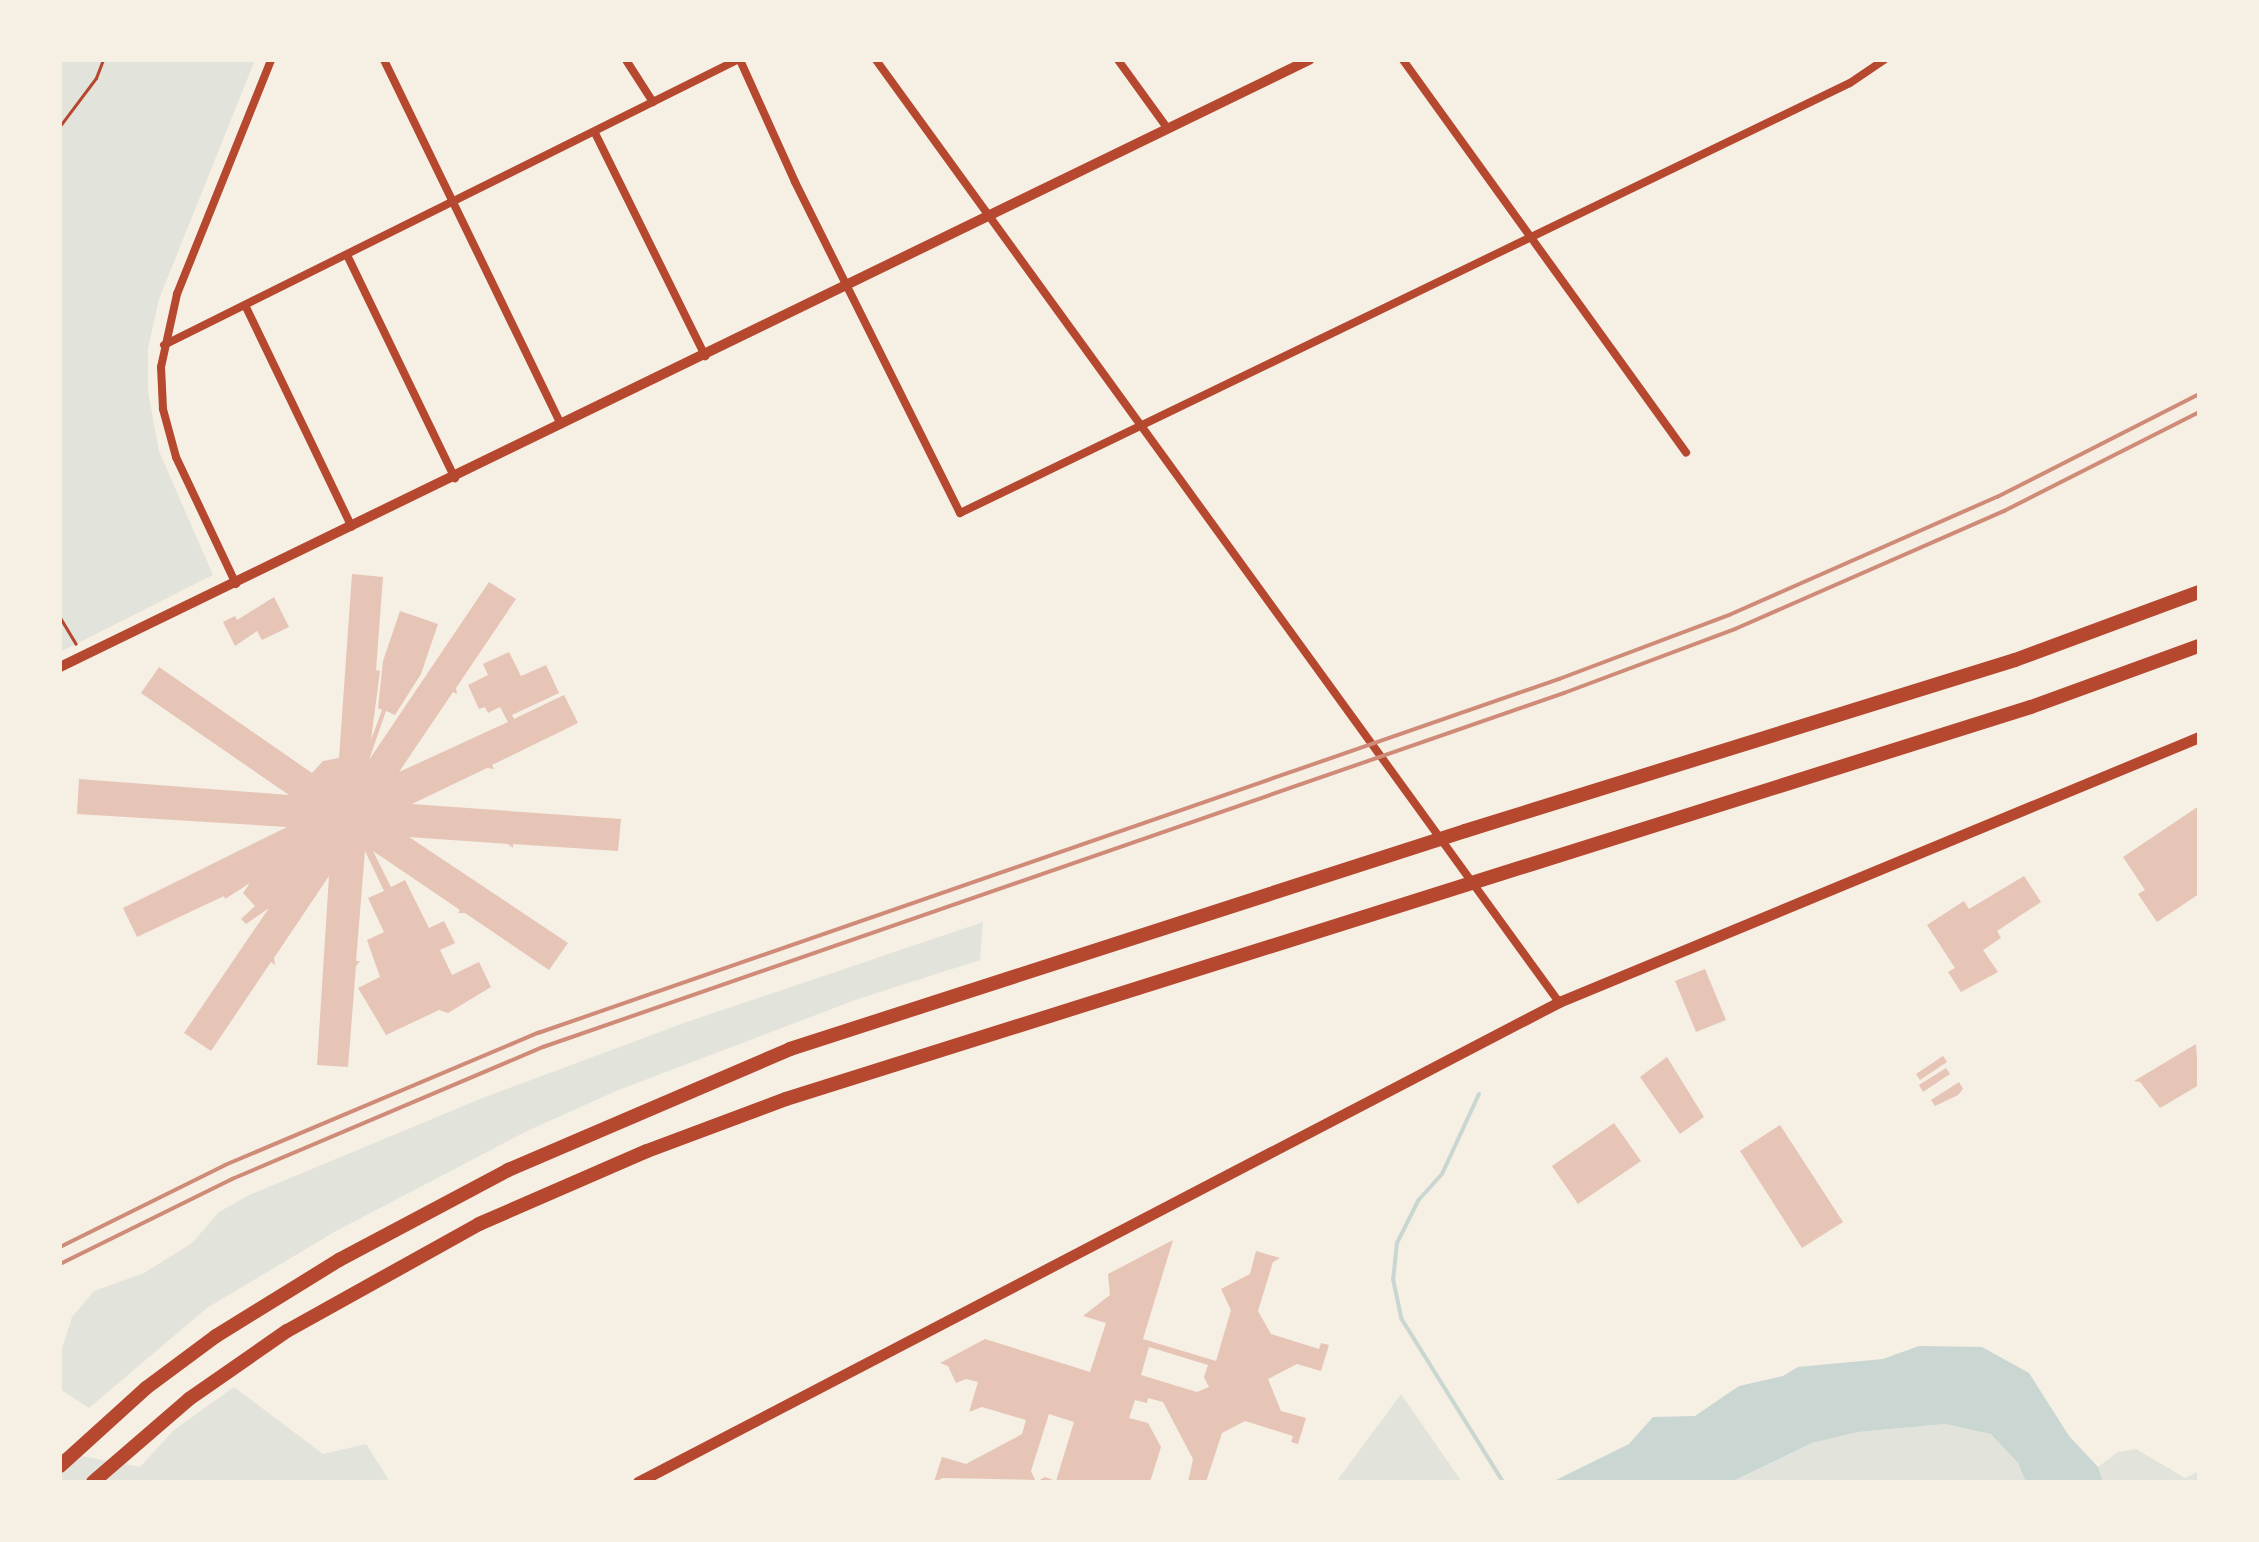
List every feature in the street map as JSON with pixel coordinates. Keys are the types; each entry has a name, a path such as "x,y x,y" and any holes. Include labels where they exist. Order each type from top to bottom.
{"highway":[{"path":"60,1466 146,1388 262,1305 404,1223 608,1124 790,1049 1408,849 2015,660 2199,592"},
{"path":"94,1482 189,1399 287,1330 412,1258 554,1190 716,1125 1498,872 2030,707 2199,646"}],"main road":[{"path":"638,1482 1559,1002 2199,736"}],"street":[{"path":"236,584 171,441 162,387 164,346 177,294 271,60"},
{"path":"384,60 562,426"},
{"path":"626,60 653,102"},
{"path":"164,346 739,60 798,189 959,512 1850,83 1884,60"},
{"path":"876,60 1559,1002"},
{"path":"1118,60 1168,128"},
{"path":"60,667 1309,60"},
{"path":"1403,60 1686,453"},
{"path":"595,134 705,356"},
{"path":"348,255 455,478"},
{"path":"245,305 352,527"}],"path":[{"path":"60,126 96,78 104,60"},
{"path":"60,617 76,644"}],"shaded area":[{"path":"60,60 255,60 159,299 148,348 148,391 159,451 213,575 60,652"},
{"path":"983,922 980,960 858,999 616,1091 527,1131 336,1231 207,1308 89,1408 60,1389 60,1355 72,1317 94,1291 144,1273 192,1243 219,1212 249,1195 485,1097 684,1023"},
{"path":"1919,1346 1982,1347 2029,1373 2069,1436 2098,1467 2103,1482 2026,1482 2018,1463 1991,1434 1945,1424 1858,1432 1812,1443 1731,1482 1552,1482 1629,1444 1653,1417 1695,1416 1739,1386 1783,1376 1798,1367 1883,1359"},
{"path":"234,1387 323,1454 366,1444 390,1482 60,1482 60,1452 140,1467 174,1430"},
{"path":"1401,1394 1462,1482 1336,1482"},
{"path":"1945,1424 1991,1433 2018,1463 2026,1482 1731,1482 1812,1443 1858,1432"},
{"path":"2136,1449 2185,1478 2199,1471 2199,1482 2103,1482 2098,1467 2118,1452"}],"building":[{"path":"352,574 383,577 376,670 380,671 371,740 382,710 378,708 383,661 400,611 438,624 421,674 395,715 386,711 369,760 489,582 516,599 456,688 457,694 453,692 399,772 508,722 500,707 488,713 485,707 479,709 468,685 488,675 483,664 509,652 521,676 546,665 559,693 512,715 514,719 564,695 578,723 492,765 494,769 487,768 412,804 621,819 618,851 513,844 513,848 508,844 409,837 568,943 549,970 465,913 458,913 460,910 373,851 391,887 405,880 429,928 444,921 455,943 440,950 452,975 479,962 491,987 448,1013 439,1010 386,1035 358,988 380,977 367,940 384,932 368,898 384,891 365,851 356,961 360,961 356,966 348,1067 317,1065 329,876 274,958 275,965 271,962 211,1051 184,1033 269,908 246,924 241,919 255,906 243,893 250,883 225,899 224,896 137,937 123,908 287,827 77,814 79,779 289,795 141,693 159,667 312,773 323,761 339,758"},
{"path":"274,597 289,627 262,640 257,631 235,646 223,622 235,616 237,620"},
{"path":"2199,806 2199,894 2157,922 2138,894 2145,890 2123,857"},
{"path":"2024,876 2041,902 1997,931 2001,938 1983,950 1998,972 1961,992 1948,972 1955,968 1927,925 1964,901 1969,909"},
{"path":"1705,969 1726,1020 1696,1032 1675,981"},
{"path":"2196,1044 2199,1085 2160,1108 2140,1082 2134,1081"},
{"path":"1943,1056 1947,1062 1920,1080 1916,1074"},
{"path":"1667,1057 1704,1117 1680,1134 1640,1077"},
{"path":"1946,1068 1950,1074 1923,1092 1919,1085"},
{"path":"1959,1082 1963,1089 1958,1095 1935,1106 1931,1100"},
{"path":"1614,1123 1641,1161 1578,1204 1552,1166"},
{"path":"1780,1125 1843,1222 1802,1248 1740,1151"},
{"path":"1173,1240 1143,1339 1216,1361 1231,1310 1221,1289 1250,1274 1256,1251 1280,1258 1273,1262 1258,1311 1271,1334 1319,1349 1321,1343 1329,1345 1321,1371 1297,1364 1268,1379 1281,1411 1306,1418 1298,1444 1291,1442 1293,1436 1245,1421 1222,1433 1206,1482 1188,1482 1193,1459 1163,1402 1148,1398 1147,1403 1135,1400 1129,1418 1148,1423 1161,1447 1150,1482 1056,1480 1074,1422 1049,1414 1031,1471 1035,1480 943,1478 934,1482 942,1457 966,1464 1022,1434 1026,1420 982,1407 969,1412 978,1382 966,1379 956,1383 948,1366 940,1363 985,1339 1090,1372 1106,1323 1083,1316 1110,1295 1108,1274","holes":["1149,1347 1208,1365 1204,1377 1209,1387 1197,1392 1141,1375"]}],"waterway":[{"path":"1479,1094 1442,1174 1418,1201 1397,1243 1393,1279 1401,1318 1503,1482"}],"railway":[{"path":"60,1247 225,1165 538,1033 1559,679 1729,615 1997,497 2199,394"},
{"path":"60,1264 232,1179 543,1047 1564,693 1735,629 2004,511 2199,412"}]}
